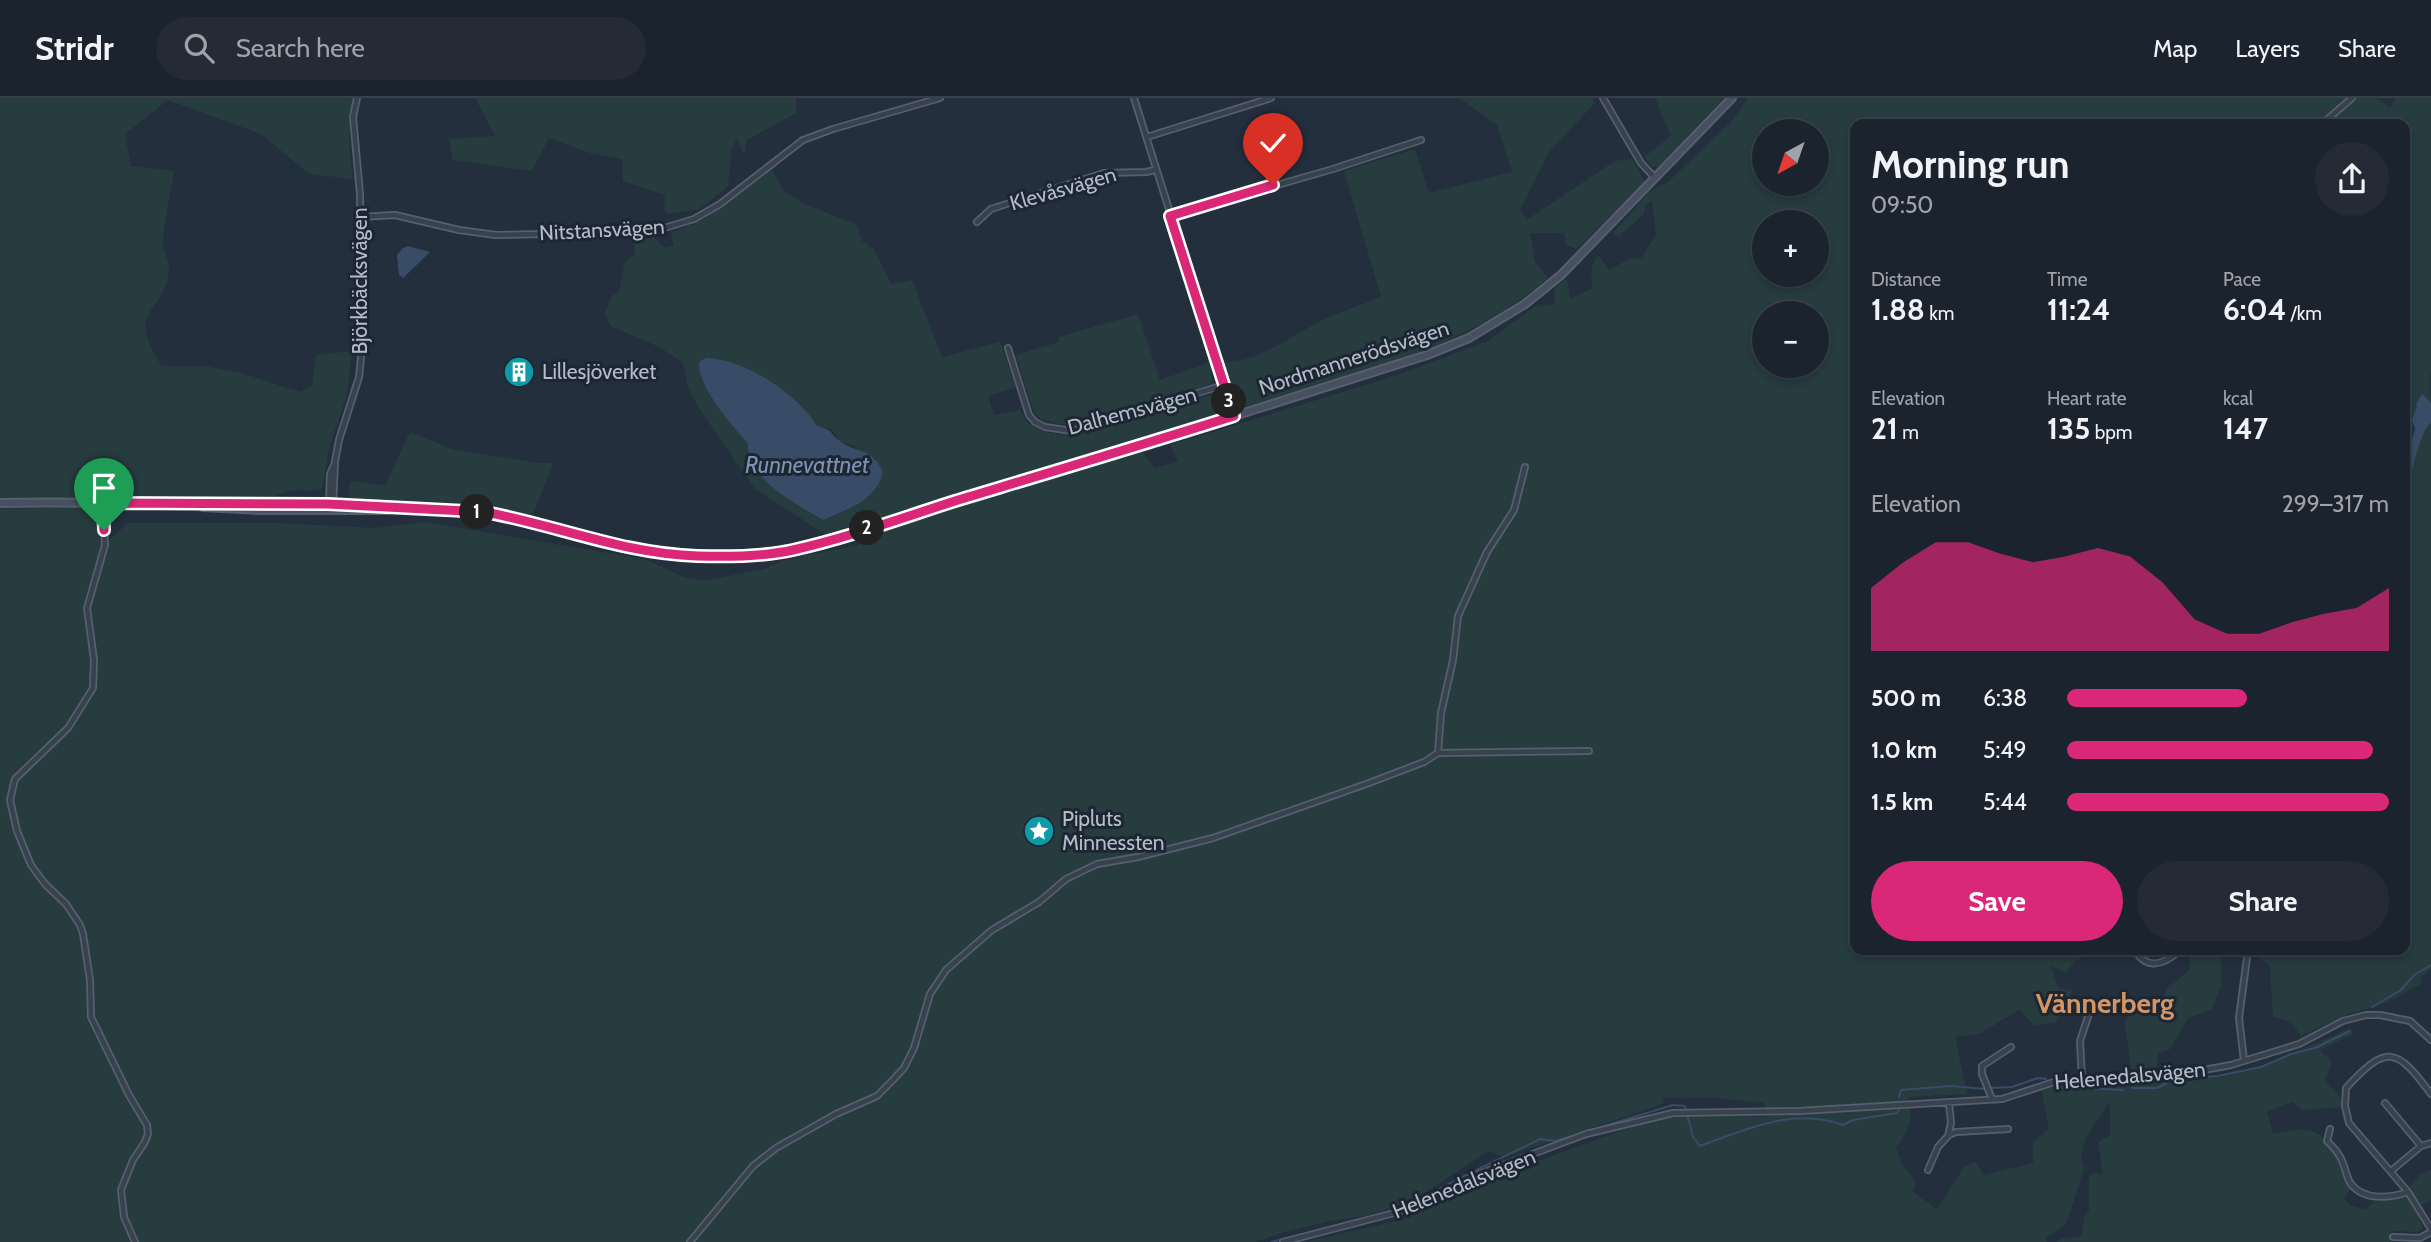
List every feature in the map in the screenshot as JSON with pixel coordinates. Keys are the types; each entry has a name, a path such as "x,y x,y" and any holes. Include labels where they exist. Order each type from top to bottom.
{"main road":[{"name":"Nordmannerödsvägen","path":"0,503 331,506 485,512 515,517 617,545 669,554 738,556 792,550 1427,355 1488,327 1540,293 1561,275 1732,98"}],"street":[{"name":"Björkbäcksvägen","path":"331,506 330,474 359,377 362,349 360,194 352,117 357,98"},
{"name":"Nitstansvägen","path":"359,217 395,215 459,230 496,234 651,232 694,219 720,204 803,140 940,98"},
{"path":"1134,98 1234,416"},
{"path":"1147,137 1271,98"},
{"path":"1604,98 1641,163 1655,178"},
{"path":"2328,119 2352,98"},
{"path":"1170,216 1333,169 1421,140"},
{"name":"Klevåsvägen","path":"976,222 991,209 1104,173 1155,170"},
{"name":"Dalhemsvägen","path":"1008,348 1029,415 1035,422 1058,430 1072,431 1093,426 1224,385"},
{"path":"1438,753 1441,713 1453,660 1458,617 1487,552 1514,510 1525,467"},
{"path":"103,503 105,545 87,608 94,660 93,688 68,728 15,779 10,800 17,831 31,865 45,884 66,904 80,925 90,980 91,1017 129,1095 148,1125 145,1142 133,1160 121,1190 124,1217 135,1242"},
{"path":"690,1242 754,1166 776,1148 836,1114 877,1096 904,1068 914,1048 930,994 946,970 992,930 1039,902 1066,879 1097,864 1138,857 1213,838 1369,783 1424,762 1438,753 1589,751"},
{"path":"2138,955 2150,964 2167,961 2174,955"},
{"path":"2244,1061 2239,1018 2247,955"},
{"name":"Helenedalsvägen","path":"1283,1242 1398,1212 1435,1197 1474,1176 1586,1134 1657,1115 1949,1103 2012,1096 2041,1085 2082,1079 2193,1072 2244,1061 2298,1044 2343,1021 2366,1015 2410,1021 2431,1040"},
{"path":"2082,1079 2080,1041 2088,1017"},
{"path":"1992,1099 1982,1074 1982,1066 2011,1046"},
{"path":"2393,1237 2420,1238 2431,1231 2408,1192 2349,1123 2345,1106 2346,1088 2373,1062 2392,1055 2407,1063 2431,1094"},
{"path":"1948,1136 1951,1123 1949,1103"},
{"path":"2385,1103 2421,1146"},
{"path":"1928,1170 1938,1147 1948,1136 1956,1132 2008,1129"},
{"path":"2330,1129 2327,1141 2342,1159 2354,1187 2377,1198 2408,1192"},
{"path":"2391,1171 2421,1146 2431,1143"}],"green space":[{"path":"0,98 355,98 350,138 353,179 309,174 261,134 168,100 125,134 131,166 174,171 163,237 169,267 167,282 146,321 151,347 162,366 205,366 242,373 300,392 312,386 316,355 352,351 347,395 330,445 322,489 291,491 264,498 0,498"},
{"path":"475,98 796,98 796,113 747,140 744,155 737,139 732,148 728,186 700,209 667,214 664,210 665,195 623,181 622,159 590,153 549,138 532,171 453,160 449,139 495,136"},
{"path":"1459,98 1592,98 1595,103 1549,152 1520,210 1528,219 1615,161 1632,159 1645,182 1577,249 1566,245 1564,233 1530,233 1535,262 1548,278 1479,325 1442,343 1363,372 1243,407 1235,401 1221,362 1259,355 1323,320 1381,297 1344,171 1415,149 1429,193 1512,172 1497,125"},
{"path":"1655,98 1724,98 1659,166 1652,167 1644,157 1671,136"},
{"path":"1748,98 2375,98 2390,107 2396,98 2431,98 2431,403 2418,405 2410,442 2410,119 1850,119 1850,955 2090,955 2076,960 2066,973 2051,966 2058,988 2073,990 2056,1022 2034,1026 2020,1009 1981,1033 1955,1037 1967,1094 1908,1097 1911,1111 1909,1124 1896,1148 1903,1166 1916,1182 1913,1192 1937,1209 1964,1167 1975,1161 1983,1175 2033,1163 2033,1141 2049,1129 2041,1087 2139,1084 2222,1077 2261,1068 2350,1028 2353,1034 2320,1050 2332,1062 2325,1081 2341,1098 2341,1107 2302,1110 2292,1102 2267,1112 2273,1133 2307,1130 2323,1138 2340,1163 2350,1190 2344,1198 2351,1206 2367,1210 2374,1200 2407,1195 2420,1174 2431,1170 2431,1201 2415,1207 2423,1228 2418,1232 2393,1231 2390,1233 2389,1242 2056,1242 2063,1238 2081,1237 2084,1217 2089,1212 2089,1177 2095,1172 2100,1175 2103,1173 2098,1142 2110,1135 2110,1101 2085,1139 2081,1158 2084,1168 2068,1219 2065,1225 2046,1238 2047,1242 1305,1242 1396,1221 1436,1205 1474,1184 1646,1122 1683,1115 1765,1117 1765,1102 1664,1097 1663,1104 1504,1157 1488,1151 1426,1192 1400,1205 1369,1215 1284,1232 1255,1242 0,1242 0,509 93,507 103,546 128,523 281,523 375,528 424,522 644,559 684,577 704,581 764,569 788,559 858,545 879,532 1139,449 1155,468 1178,462 1170,445 1398,375 1488,341 1534,307 1555,304 1554,289 1567,278 1570,298 1592,289 1591,275 1599,255 1609,270 1629,259 1641,258 1656,236 1652,201 1645,205 1644,214 1618,237 1613,233 1648,193 1669,181 1732,121"},
{"path":"772,169 785,192 809,206 856,224 862,241 874,249 891,284 912,280 942,357 1000,342 1016,387 988,396 994,415 1020,410 1027,422 1037,429 1060,435 1073,434 1211,395 1221,399 1219,413 859,526 825,534 755,489 698,407 688,388 683,362 659,347 611,326 605,313 612,296 619,291 625,261 635,254 634,242 653,237 666,248 674,245 671,233 702,220","holes":["715,358 772,383 798,403 817,426 831,429 840,441 862,449 748,443 702,382"]},
{"path":"1138,314 1160,380 1211,362 1212,381 1208,385 1068,426 1041,419 1034,413 1016,355 1059,342 1059,337"},
{"path":"2431,423 2431,969 2421,976 2421,984 2386,1003 2352,1013 2301,1036 2290,1021 2273,1017 2270,966 2257,957 2258,955 2410,955 2410,481 2426,429"},
{"path":"410,432 452,449 553,463 532,517 440,506 348,501 350,481 385,485"},
{"path":"2189,955 2242,955 2221,957 2221,986 2211,1010 2188,1018 2170,1049 2159,1053 2155,1071 2131,1070 2125,1024 2128,1006 2136,1004 2147,1012 2160,1013 2166,990 2190,969"}],"water":[{"path":"408,246 430,252 403,278 399,275 397,255"},
{"name":"Runnevattnet","path":"707,358 737,365 769,380 797,402 817,426 829,430 846,445 868,454 883,471 875,490 852,507 823,520 775,489 755,468 748,443 708,392 699,370 700,361"},
{"path":"2422,394 2431,403 2431,423 2418,449 2410,481 2410,446 2415,429 2412,420"}],"waterway":[{"path":"2372,1007 2401,990 2414,975 2431,965"},
{"path":"2132,1088 2157,1088 2172,1080 2218,1076 2261,1067 2291,1054 2315,1048 2350,1031"},
{"path":"1991,1088 2012,1087 2038,1078 2046,1079"},
{"path":"2058,1085 2067,1090 2123,1090"},
{"path":"1899,1097 1901,1090 1951,1086 1985,1089"},
{"path":"1383,1214 1414,1203 1540,1139 1555,1141 1673,1105 1685,1106 1693,1137 1700,1146 1771,1122 1807,1118 1843,1125 1853,1120 1897,1113 1899,1110"},
{"path":"1271,1242 1361,1219"}],"place":[{"name":"Lillesjöverket","path":"519,372"},
{"name":"Pipluts Minnessten","path":"1039,831"}],"district":[{"name":"Vännerberg","path":"2105,1003"}],"route":[{"path":"104,530 103,503 328,504 485,512 515,517 617,545 696,556 774,553 860,530 1234,416 1170,216 1273,185"}]}
